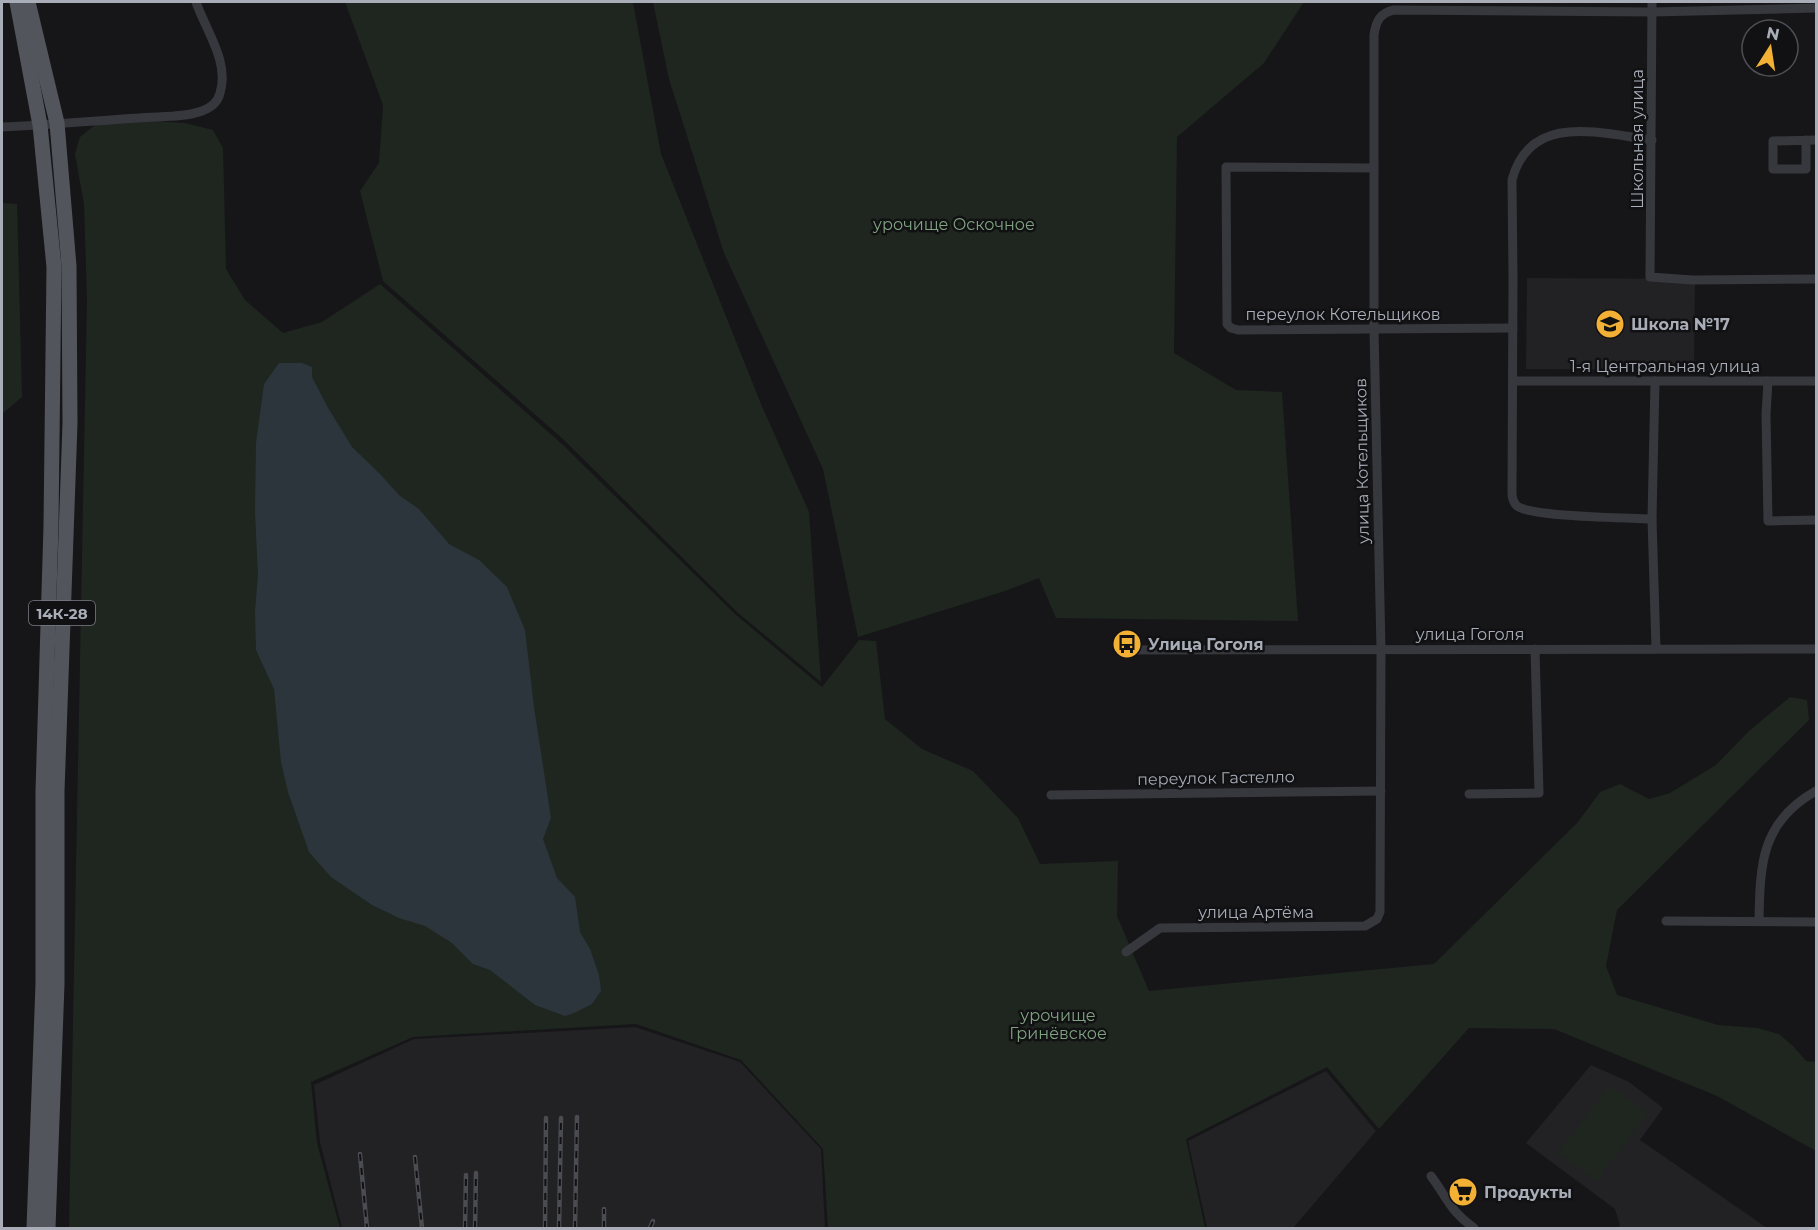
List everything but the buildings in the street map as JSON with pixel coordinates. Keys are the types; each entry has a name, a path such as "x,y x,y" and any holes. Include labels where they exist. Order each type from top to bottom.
{"main road":[{"name":"14К-28","path":"17,2 40,125 54,267 51,515 43,791 43,984 34,1228"},
{"name":"14К-28","path":"28,2 57,123 69,266 70,423 58,768 57,984 48,1228"}],"street":[{"path":"2,128 168,116 199,112 209,108 216,102 220,93 222,74 220,63 196,2"},
{"path":"1652,7 1816,8"},
{"name":"улица Котельщиков","path":"1381,905 1381,649 1374,330 1374,35 1376,24 1386,12 1394,10 1652,7"},
{"name":"Школьная улица","path":"1652,7 1650,277 1693,280 1816,279"},
{"path":"1652,140 1601,134 1549,135 1538,140 1525,151 1516,165 1512,180 1512,500 1516,505 1534,512 1604,518 1652,519"},
{"path":"1806,140 1806,169 1773,169 1773,141 1806,140 1816,140"},
{"name":"переулок Котельщиков","path":"1374,168 1226,167 1227,324 1238,330 1513,328"},
{"name":"1-я Центральная улица","path":"1513,381 1816,381"},
{"path":"1654,381 1652,519 1656,649"},
{"path":"1768,381 1766,414 1768,521 1816,520"},
{"path":"1469,794 1539,793 1535,649"},
{"name":"улица Гоголя","path":"1124,650 1816,649"},
{"name":"переулок Гастелло","path":"1051,795 1381,791"},
{"path":"1759,921 1762,869 1770,835 1782,817 1801,799 1816,791"},
{"name":"улица Артёма","path":"1126,952 1160,928 1365,926 1377,919 1381,905"},
{"path":"1666,921 1816,922"},
{"path":"1431,1176 1450,1208 1474,1228"}],"shaded area":[{"name":"Школа №17","path":"1527,278 1695,279 1694,370 1526,369"},
{"path":"279,363 302,363 312,367 312,377 352,447 400,496 419,509 449,544 479,560 507,587 525,630 551,818 543,839 557,878 575,897 580,932 590,949 599,975 601,991 592,1004 574,1013 565,1016 535,1005 490,970 473,964 452,943 425,926 399,918 372,905 331,877 309,852 288,792 281,762 274,689 256,650 255,611 258,575 255,512 256,443 264,384"},
{"path":"635,1027 740,1062 821,1149 825,1228 342,1228 320,1142 314,1085 414,1039"},
{"path":"1591,1065 1629,1082 1663,1108 1640,1140 1767,1228 1617,1228 1620,1225 1615,1209 1526,1143"},
{"path":"1326,1071 1376,1131 1293,1228 1207,1228 1188,1141"}],"green space":[{"path":"345,2 633,2 661,154 761,404 809,512 821,682 737,612 564,440 383,281 360,191 379,163 383,105"},
{"name":"урочище Оскочное","path":"653,2 1304,2 1264,63 1177,137 1174,353 1236,390 1282,392 1298,621 1056,618 1039,578 1005,591 858,637 823,469 724,253 669,79"},
{"name":"урочище Гринёвское","path":"120,119 185,123 213,130 223,148 226,269 245,300 283,333 322,322 380,284 562,444 735,614 822,687 859,640 876,641 885,719 922,749 973,771 1018,818 1040,864 1118,861 1117,916 1149,991 1434,964 1578,822 1600,792 1620,784 1649,799 1670,793 1716,765 1749,731 1790,697 1807,700 1809,720 1617,910 1606,966 1617,995 1718,1025 1757,1028 1779,1034 1806,1061 1816,1062 1816,1151 1717,1096 1554,1029 1469,1028 1379,1129 1327,1067 1186,1139 1205,1228 828,1228 823,1149 741,1060 636,1024 413,1037 311,1082 317,1143 340,1228 69,1228 87,300 84,204 75,154 80,137 95,125"},
{"path":"2,203 17,204 22,397 2,414"},
{"path":"1610,1085 1648,1113 1596,1181 1558,1153"}],"railway":[{"path":"575,1228 577,1117"},
{"path":"545,1228 546,1118"},
{"path":"559,1228 561,1118"},
{"path":"360,1154 367,1228"},
{"path":"415,1157 422,1228"},
{"path":"475,1228 476,1173"},
{"path":"465,1228 466,1175"},
{"path":"604,1209 604,1228"},
{"path":"650,1228 653,1221"}],"place":[{"name":"Школа №17","path":"1610,324"},
{"name":"Улица Гоголя","path":"1127,644"},
{"name":"Продукты","path":"1463,1192"}]}
